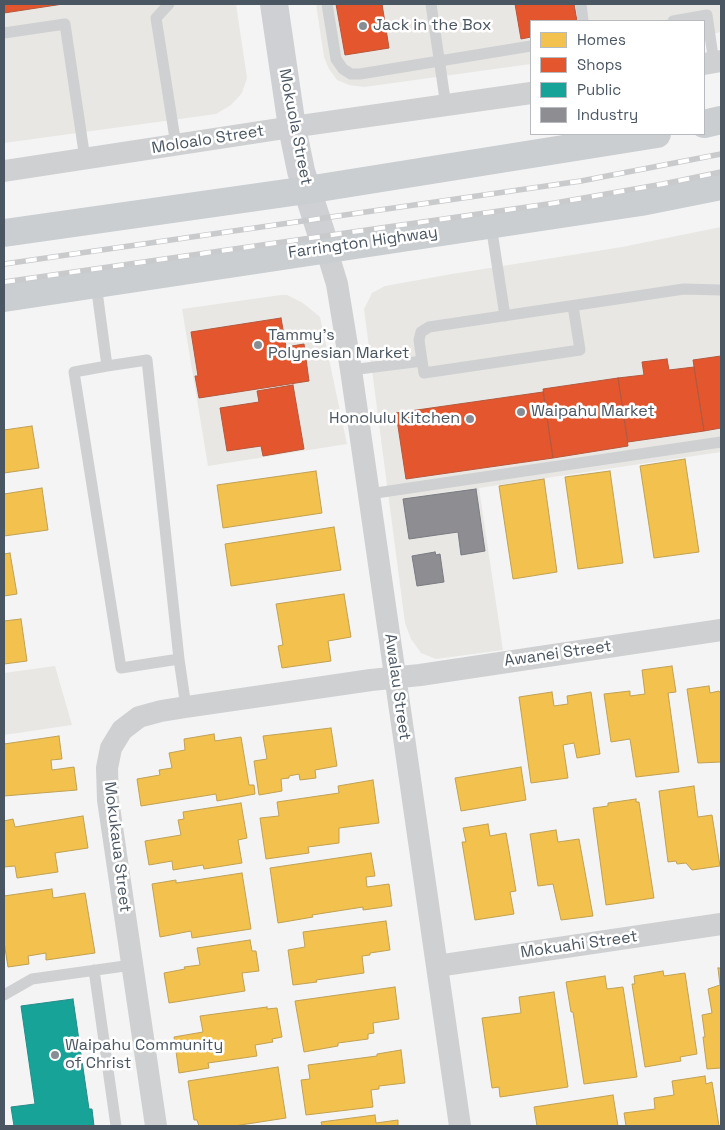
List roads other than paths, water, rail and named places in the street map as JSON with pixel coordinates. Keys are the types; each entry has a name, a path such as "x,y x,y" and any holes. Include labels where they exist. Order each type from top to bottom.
{"main road":[{"path":"705,124 721,120"},
{"path":"4,233 307,190 651,135"},
{"name":"Farrington Highway","path":"4,298 641,202 721,186"}],"street":[{"name":"Mokuola Street","path":"274,4 292,127 301,172 326,248"},
{"name":"Moloalo Street","path":"4,171 292,127 530,94"},
{"name":"Awalau Street","path":"326,248 336,284 351,370 460,1126"},
{"name":"Awanei Street","path":"395,678 721,630"},
{"name":"Mokukaua Street","path":"156,1126 108,800 107,768 111,748 122,730 139,717 161,711 395,678"},
{"name":"Mokuahi Street","path":"437,966 721,924"}],"lane":[{"path":"170,4 156,18 176,145"},
{"path":"327,4 336,59 343,69 351,74 530,46"},
{"path":"431,4 446,106"},
{"path":"581,4 583,20"},
{"path":"680,20 707,16 713,63"},
{"path":"4,33 65,24 85,159"},
{"path":"491,225 505,316"},
{"path":"96,284 107,366"},
{"path":"574,306 580,350 424,373 419,340 421,332 429,327 684,289 721,290"},
{"path":"179,659 121,668 74,372 147,360 179,659 186,707"},
{"path":"351,370 422,361"},
{"path":"369,494 721,442"},
{"path":"4,995 32,979 132,965"},
{"path":"94,970 116,1126"}],"railway":[{"path":"4,264 581,181 721,154"},
{"path":"4,282 555,203 721,172"}],"place":[{"name":"Jack in the Box","path":"363,26"},
{"name":"Tammy's Polynesian Market","path":"258,345"},
{"name":"Waipahu Market","path":"521,412"},
{"name":"Honolulu Kitchen","path":"470,419"},
{"name":"Waipahu Community of Christ","path":"55,1055"}]}
